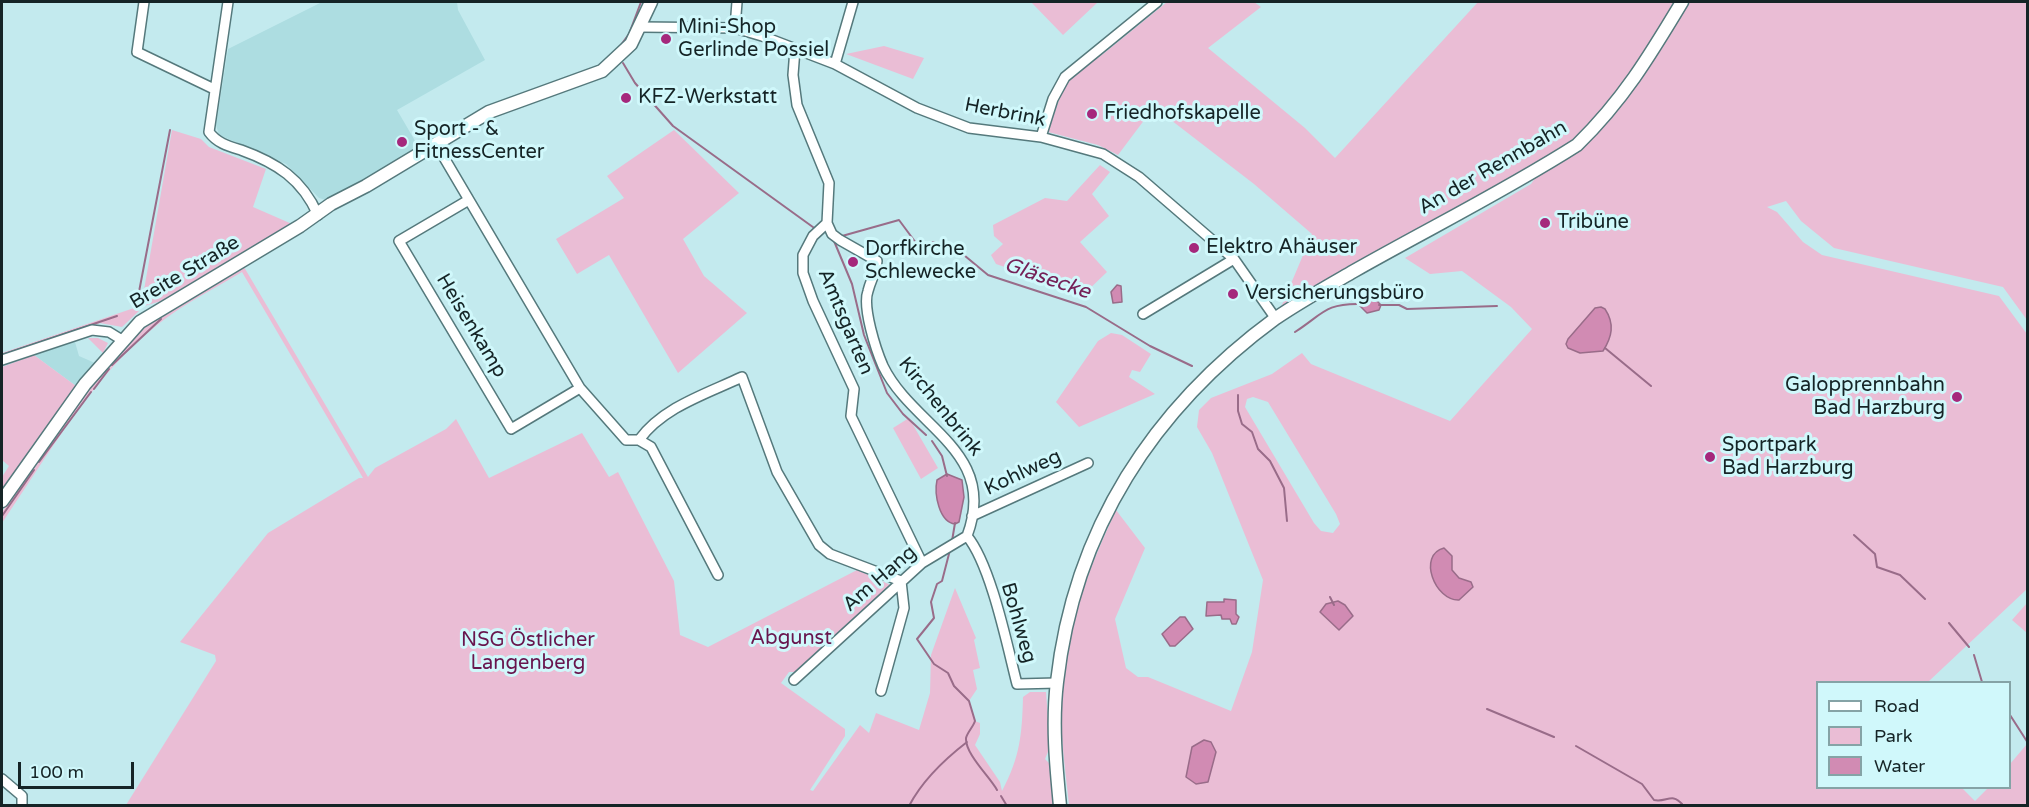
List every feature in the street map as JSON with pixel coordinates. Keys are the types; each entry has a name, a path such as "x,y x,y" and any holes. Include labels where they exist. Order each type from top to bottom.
{"main road":[{"name":"Breite Straße","path":"2,501 85,384 122,340 147,317 318,215 352,199 366,186 489,112 602,71 631,44 651,2"},
{"name":"An der Rennbahn","path":"1060,806 1055,742 1057,683 1070,612 1081,574 1109,506 1148,441 1185,397 1276,319 1577,145 1609,114 1682,2"}],"street":[{"path":"144,2 137,52 214,89"},
{"path":"228,2 209,132 213,138 282,169 304,188 318,215"},
{"path":"735,28 737,2"},
{"path":"835,64 853,2"},
{"path":"1041,137 1053,99 1065,77 1157,2"},
{"name":"Herbrink","path":"640,27 735,28 835,64 917,108 969,128 1041,137 1088,148 1121,163 1234,259 1276,319"},
{"path":"795,49 793,75 796,105 829,183 824,226"},
{"path":"436,144 580,388 626,440 639,440 651,447 663,465 718,575"},
{"name":"Heisenkamp","path":"468,201 399,241 511,429 580,388"},
{"name":"Kirchenbrink","path":"824,226 840,240 877,261 876,274 867,292 867,310 882,365 892,382 941,433 968,468 974,486 972,516 963,539"},
{"name":"Amtsgarten","path":"824,226 813,236 803,255 803,273 813,301 854,389 851,416 922,563"},
{"path":"1143,314 1234,259"},
{"path":"2,360 92,330 109,332 122,340"},
{"path":"639,440 650,426 671,411 742,377 777,472 819,545 830,554 901,581 904,608 881,691"},
{"name":"Kohlweg","path":"972,516 1088,463"},
{"name":"Am Hang","path":"794,680 922,563 963,539"},
{"name":"Bohlweg","path":"963,539 974,545 998,610 1017,684 1057,683"},
{"path":"2,779 22,801"}],"shaded area":[{"path":"322,2 457,2 458,10 485,60 397,110 421,151 329,201 319,198 286,164 219,135 216,125 228,49"},
{"path":"75,342 79,356 95,363 76,386 34,355"}],"green space":[{"path":"1031,2 1098,2 1063,35"},
{"path":"1167,2 1254,2 1261,7 1208,48 1305,128 1335,158 1478,2 2027,2 2027,320 2003,287 1834,248 1801,221 1786,201 1767,207 1777,212 1803,242 1822,255 1999,296 2027,334 2027,589 1929,681 1816,681 1816,789 1963,789 1975,801 1987,789 2011,789 2011,763 2027,744 2027,805 1069,805 1061,712 1065,659 1082,593 1116,510 1145,548 1115,619 1126,668 1138,677 1148,677 1231,711 1252,652 1263,580 1212,453 1197,427 1199,410 1211,398 1272,374 1302,353 1311,364 1450,421 1532,329 1511,307 1462,271 1430,274 1405,258 1531,184 1542,168 1276,319 1312,234 1254,184 1154,107 1118,155 1098,145 1048,132 1062,91 1076,72 1103,54","holes":["1253,397 1268,402 1340,524 1333,533 1321,531 1314,523 1245,407 1247,399"]},
{"path":"884,46 924,58 913,79 846,54"},
{"path":"172,130 201,139 209,147 266,169 253,207 292,224 161,301 141,307"},
{"path":"674,130 739,193 683,239 704,276 747,313 678,373 609,255 577,274 556,239 624,198 607,176"},
{"path":"1100,165 1110,172 1092,194 1109,216 1080,242 1107,272 1084,294 996,264 991,255 1003,244 994,236 993,225 1045,198 1067,201"},
{"name":"NSG Östlicher Langenberg","path":"244,267 368,477 375,468 446,429 456,419 489,478 582,433 609,477 618,472 674,581 680,635 708,647 857,570 893,586 800,672 789,672 781,683 845,729 845,736 810,790 813,791 860,725 869,733 876,713 919,730 930,693 931,655 955,588 976,638 974,640 980,668 973,670 977,689 969,701 975,721 980,723 980,734 975,745 1000,782 1002,791 1013,767 1019,746 1023,697 1030,692 1046,692 1050,747 1045,759 1051,765 1055,805 126,805 216,661 215,655 180,642 268,533 359,478 363,478 242,272 177,310 134,345 92,392 54,444 2,523 2,512 89,386 130,341 163,313"},
{"path":"134,308 139,311 122,327 100,323 2,358 2,353"},
{"path":"1111,333 1122,335 1151,354 1140,372 1132,370 1129,377 1155,394 1079,427 1056,402 1098,341"},
{"path":"88,338 98,338 108,343 103,353"},
{"path":"34,355 76,386 2,489 2,477 9,466 2,460 2,367"},
{"path":"909,418 938,468 921,479 893,428"},
{"path":"2027,603 2027,633 2012,620"}],"water":[{"path":"1117,285 1121,286 1122,302 1113,303 1111,292"},
{"path":"1373,297 1381,305 1379,310 1367,313 1360,306 1361,301"},
{"path":"1595,308 1605,309 1611,325 1609,341 1603,351 1580,353 1568,348 1566,344 1568,339"},
{"path":"947,474 962,480 964,497 959,522 955,524 941,513 937,500 937,480"},
{"path":"1444,548 1452,556 1452,570 1459,578 1471,582 1473,587 1459,600 1443,593 1432,577 1432,559 1436,552"},
{"path":"1224,599 1236,600 1236,614 1239,617 1236,624 1232,624 1230,619 1222,619 1221,615 1206,616 1207,602 1224,602"},
{"path":"1338,601 1345,605 1353,616 1339,630 1320,612 1326,604"},
{"path":"1180,617 1185,617 1193,629 1175,646 1170,646 1162,634"},
{"path":"1204,740 1211,742 1216,752 1208,782 1196,784 1186,777 1192,747"}],"waterway":[{"name":"Gläsecke","path":"618,49 629,34 641,2"},
{"name":"Gläsecke","path":"623,63 635,83 673,126 817,230"},
{"path":"138,297 170,130"},
{"name":"Gläsecke","path":"842,236 899,220 919,247 934,242 953,246 988,275 1086,307 1150,346 1192,366"},
{"name":"Gläsecke","path":"834,241 852,284 864,335 887,393 903,414 926,435"},
{"name":"Gläsecke","path":"1295,332 1325,311 1339,305 1361,304"},
{"name":"Gläsecke","path":"1379,305 1399,305 1407,309 1497,306"},
{"path":"2,355 117,316"},
{"path":"112,365 161,319"},
{"name":"Gläsecke","path":"1605,348 1651,386"},
{"path":"94,389 109,369"},
{"path":"39,462 91,392"},
{"path":"1238,395 1238,411 1242,424 1252,432 1258,449 1270,461 1284,488 1287,521"},
{"name":"Gläsecke","path":"932,441 942,456 947,476"},
{"path":"2,516 34,470"},
{"name":"Gläsecke","path":"952,541 955,523"},
{"name":"Gläsecke","path":"1854,535 1875,554 1877,567 1900,575 1925,599"},
{"name":"Gläsecke","path":"950,550 942,581 937,584 931,602 934,618 917,639 934,664 948,673 954,686 969,701 975,721 966,738 969,751 997,790"},
{"path":"1330,597 1334,605"},
{"name":"Gläsecke","path":"1949,623 1969,647"},
{"name":"Gläsecke","path":"1974,655 1982,681"},
{"path":"1487,709 1554,737"},
{"name":"Gläsecke","path":"2011,717 2028,743"},
{"path":"909,806 920,788 935,771 967,742"},
{"path":"1576,746 1642,784 1654,800 1672,798 1682,804"},
{"name":"Gläsecke","path":"1001,796 1007,806"}],"place":[{"name":"Mini-Shop Gerlinde Possiel","path":"666,39"},
{"name":"KFZ-Werkstatt","path":"626,98"},
{"name":"Friedhofskapelle","path":"1092,114"},
{"name":"Sport - & FitnessCenter","path":"402,142"},
{"name":"Tribüne","path":"1545,223"},
{"name":"Elektro Ahäuser","path":"1194,248"},
{"name":"Dorfkirche Schlewecke","path":"853,262"},
{"name":"Versicherungsbüro","path":"1233,294"},
{"name":"Galopprennbahn Bad Harzburg","path":"1957,397"},
{"name":"Sportpark Bad Harzburg","path":"1710,457"}],"park label":[{"name":"Abgunst","path":"791,639"}]}
